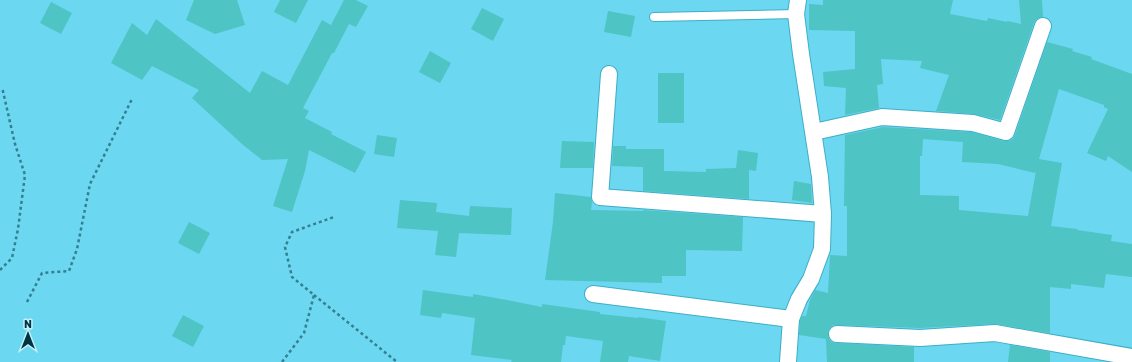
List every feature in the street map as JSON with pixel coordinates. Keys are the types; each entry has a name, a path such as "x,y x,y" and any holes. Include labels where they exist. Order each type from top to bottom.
{"street":[{"path":"788,362 791,319 799,299 811,279 822,248 823,214 814,132 801,54 797,7"},
{"path":"814,132 882,117 972,123 1006,132 1044,26"},
{"path":"609,74 600,197 823,214"},
{"path":"593,294 791,319"},
{"path":"837,334 920,338 996,333 1132,357"}],"lane":[{"path":"654,17 797,7"}],"path":[{"path":"0,270 12,258 18,229 24,175 15,144 2,86"},
{"path":"27,302 42,273 69,271 77,248 90,184 132,99"},
{"path":"334,217 292,232 285,247 292,277 397,362"},
{"path":"282,362 304,333 314,296"}],"building":[{"path":"194,0 237,0 245,25 215,34 186,20"},
{"path":"280,0 308,0 296,23 274,12"},
{"path":"344,0 356,0 368,6 356,27 349,24 303,108 309,111 305,118 332,132 331,134 366,152 355,173 309,150 305,171 292,212 273,206 288,159 262,160 242,144 192,98 199,90 152,66 142,80 111,63 132,23 147,35 156,19 250,93 262,71 288,85 322,20 331,25"},
{"path":"823,0 953,0 950,14 987,21 988,18 1021,24 1019,0 1042,0 1043,17 1037,19 1034,23 1000,120 974,114 936,111 949,75 920,68 922,61 881,59 883,84 877,85 879,108 845,115 846,88 824,86 823,72 855,69 855,31 809,30 809,4 823,5"},
{"path":"51,2 72,13 61,34 40,23"},
{"path":"482,8 504,19 493,41 471,29"},
{"path":"608,11 635,16 631,37 604,32"},
{"path":"1047,42 1073,49 1072,51 1092,57 1091,59 1132,74 1132,172 1108,156 1106,161 1087,153 1108,109 1104,107 1104,105 1059,89 1039,159 1062,163 1051,226 1112,235 1111,241 1132,244 1132,277 1106,274 1104,288 1071,284 1071,289 1050,287 1050,333 995,324 920,328 833,325 829,329 828,334 829,339 832,342 914,347 914,362 827,362 826,339 799,335 800,321 802,316 806,316 810,300 815,290 828,293 830,255 847,256 847,206 844,206 845,135 883,127 971,132 1004,141 1013,139","holes":["923,139 963,142 962,162 998,164 1035,173 1036,171 1028,216 959,210 959,196 920,195 920,156 922,156"]},
{"path":"430,51 451,63 440,83 419,72"},
{"path":"658,73 684,73 684,123 658,123"},
{"path":"377,135 397,138 394,157 374,154"},
{"path":"562,141 594,142 593,168 560,168"},
{"path":"613,146 626,146 626,149 664,149 664,171 706,172 706,169 736,168 738,150 758,153 756,171 749,170 749,199 643,191 643,167 612,166"},
{"path":"794,181 811,184 812,203 792,200"},
{"path":"555,193 591,197 591,210 643,210 743,217 742,251 686,250 686,276 662,276 662,283 545,280 553,222"},
{"path":"400,200 437,203 436,212 469,216 470,206 512,208 511,235 459,233 456,257 435,255 438,231 397,228"},
{"path":"189,222 210,233 199,254 178,243"},
{"path":"423,290 473,297 473,294 542,307 542,304 600,312 600,314 666,321 660,361 629,356 628,362 600,362 603,341 566,336 565,345 563,345 561,362 511,362 512,360 471,355 475,318 442,313 441,318 420,315"},
{"path":"183,315 204,326 193,347 172,336"},
{"path":"1010,345 1050,352 1050,362 1008,362"}]}
